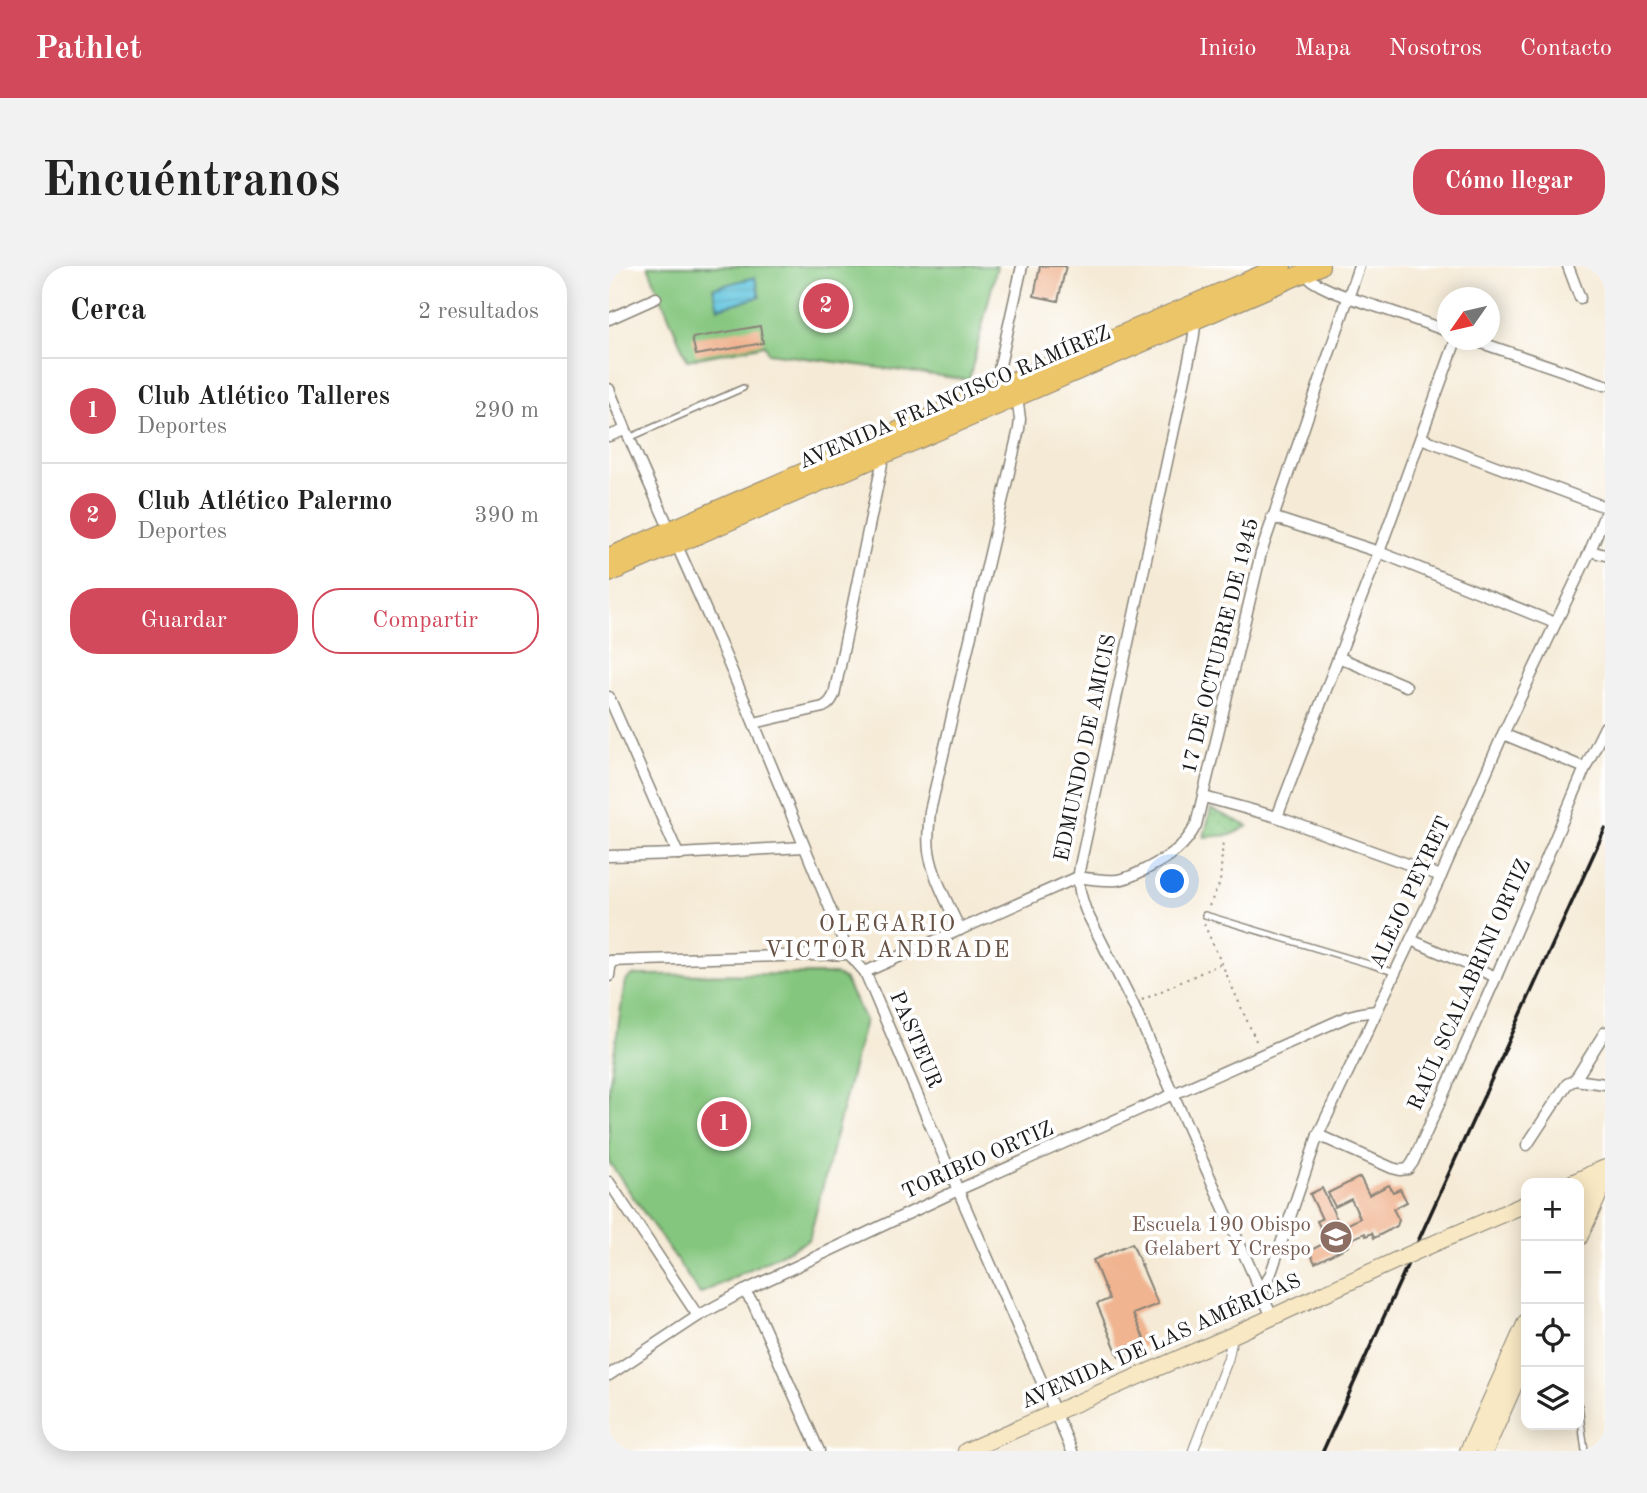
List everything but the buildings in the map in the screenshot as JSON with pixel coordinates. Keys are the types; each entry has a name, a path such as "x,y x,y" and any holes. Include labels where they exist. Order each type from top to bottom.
{"main road":[{"name":"AVENIDA FRANCISCO RAMÍREZ","path":"609,573 674,536 999,387 1283,266"},
{"name":"AVENIDA FRANCISCO RAMÍREZ","path":"609,557 674,536 884,454 1196,319 1301,270 1320,266"},
{"path":"1584,1197 1600,1174"},
{"path":"1584,1223 1600,1174"},
{"name":"AVENIDA DE LAS AMÉRICAS","path":"966,1451 1521,1206"},
{"path":"1468,1451 1521,1333"},
{"path":"1485,1451 1522,1367"}],"street":[{"path":"986,409 999,387 998,374 1021,266"},
{"name":"17 DE OCTUBRE DE 1945","path":"1078,877 1114,880 1126,878 1170,857 1190,837 1196,825 1261,553 1359,266"},
{"path":"1568,266 1580,298"},
{"path":"1301,270 1320,285 1437,328"},
{"path":"609,319 656,298"},
{"name":"EDMUNDO DE AMICIS","path":"1196,319 1078,877 1086,911 1133,1004 1272,1317"},
{"path":"1500,349 1605,386"},
{"path":"1277,817 1379,552 1452,350"},
{"path":"960,930 938,881 929,851 928,834 930,811 1019,429 1017,396 999,387"},
{"name":"PASTEUR","path":"609,389 754,723 849,954 865,972 1072,1451"},
{"path":"609,436 627,434"},
{"path":"1421,438 1605,507"},
{"path":"754,723 823,707 828,705 834,695 884,454"},
{"name":"ALEJO PEYRET","path":"1262,1292 1318,1135 1441,876 1503,734 1605,514"},
{"path":"1272,517 1379,552 1555,623"},
{"path":"1590,551 1605,555"},
{"path":"1338,657 1406,686"},
{"path":"609,697 678,854"},
{"name":"RAÚL SCALABRINI ORTIZ","path":"1318,1135 1391,1168 1408,1169 1413,1162 1605,727"},
{"path":"1503,734 1585,768"},
{"path":"1204,797 1277,817 1441,876"},
{"path":"609,856 804,847"},
{"path":"865,972 1078,877"},
{"path":"1411,940 1496,977"},
{"path":"609,976 610,961 849,954"},
{"name":"TORIBIO ORTIZ","path":"609,1375 698,1315 744,1291 1262,1054 1349,1016 1376,1012"},
{"path":"1527,1145 1567,1084 1575,1080 1605,1032"},
{"path":"1575,1080 1605,1084"},
{"path":"609,1182 698,1315"},
{"path":"744,1291 753,1303 820,1451"},
{"path":"1193,1451 1228,1359 1233,1335"}],"lane":[{"path":"627,434 743,388"},
{"path":"1205,915 1396,973"},
{"path":"1582,1430 1585,1451"}],"path":[{"path":"1223,839 1220,883 1203,922 1262,1054"},
{"path":"1133,1004 1221,964"}],"green space":[{"path":"648,266 997,266 969,380 768,353 765,345 687,360"},
{"path":"1211,809 1248,826 1231,835 1204,837"},
{"path":"835,974 845,980 865,1020 809,1240 700,1294 609,1162 609,1087 625,981 633,975"}],"water":[{"path":"755,277 760,297 718,308 713,288"}],"railway":[{"path":"1323,1451 1605,829"}],"place":[{"name":"Club Atlético Palermo","path":"826,306"},
{"name":"Club Atlético Talleres","path":"724,1124"},
{"name":"Escuela 190 Obispo Gelabert Y Crespo","path":"1336,1237"}],"district":[{"name":"OLEGARIO VICTOR ANDRADE","path":"888,937"}]}
